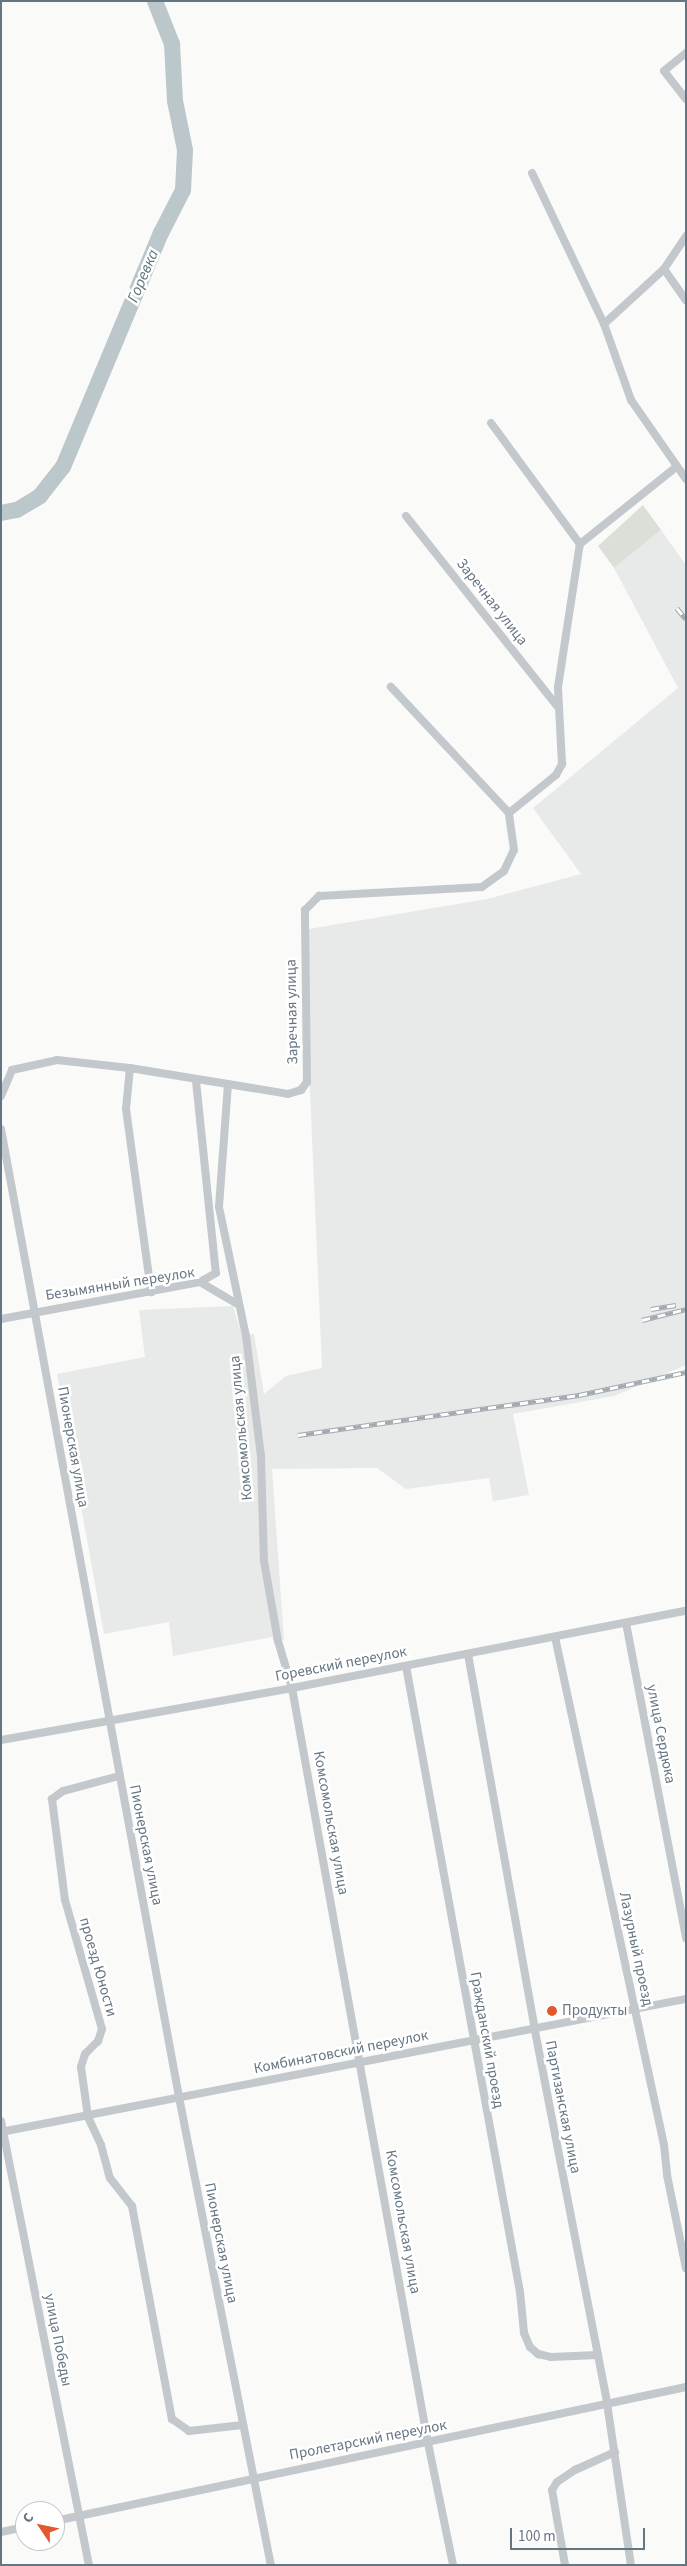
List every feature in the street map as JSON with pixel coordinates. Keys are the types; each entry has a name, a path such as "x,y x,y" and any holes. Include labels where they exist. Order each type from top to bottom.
{"street":[{"path":"686,53 664,71 686,99"},
{"path":"532,173 604,324 631,400 686,479"},
{"path":"604,324 664,269 686,236"},
{"path":"664,269 686,300"},
{"path":"491,423 580,544"},
{"path":"390,687 509,812 556,775 562,764 557,706 568,614 580,544 676,467"},
{"name":"Заречная улица","path":"406,516 557,706"},
{"name":"Заречная улица","path":"1,1096 12,1070 57,1060 130,1068 288,1094 301,1090 307,1082 304,910 320,896 482,887 504,871 514,850 509,812"},
{"path":"130,1068 126,1109 151,1292"},
{"path":"196,1080 216,1273 200,1282"},
{"name":"Комсомольская улица","path":"228,1084 219,1207 246,1336 261,1456 264,1561 278,1641 292,1688 428,2443 453,2565"},
{"name":"Пионерская улица","path":"1,1129 179,2097 271,2565"},
{"name":"Безымянный переулок","path":"1,1319 200,1282 239,1305"},
{"name":"Горевский переулок","path":"1,1740 111,1722 292,1688 686,1610"},
{"name":"улица Сердюка","path":"626,1623 686,1938"},
{"name":"Лазурный проезд","path":"555,1637 664,2146 667,2175 686,2268"},
{"name":"Партизанская улица","path":"468,1654 534,2026 607,2403 631,2565"},
{"name":"Гражданский проезд","path":"406,1666 520,2292 524,2333 530,2348 538,2354 551,2358 598,2356"},
{"name":"проезд Юности","path":"119,1776 63,1791 52,1799 65,1900 102,2029 98,2042 85,2054 82,2067 88,2117 101,2145 110,2178 132,2206 172,2419 189,2432 243,2425"},
{"name":"Комбинатовский переулок","path":"2,2132 361,2064 534,2026 686,1999"},
{"name":"улица Победы","path":"1,2121 89,2565"},
{"name":"Пролетарский переулок","path":"65,2519 253,2477 428,2443 686,2387"},
{"path":"566,2565 552,2490 557,2482 575,2470 615,2452"},
{"path":"1,2532 15,2529"}],"shaded area":[{"path":"643,505 661,530 614,568 598,546"},
{"path":"661,530 686,565 686,1365 614,1396 513,1414 529,1495 493,1501 489,1478 406,1489 377,1468 272,1469 284,1640 274,1642 272,1637 173,1656 169,1622 104,1634 57,1374 145,1357 139,1310 233,1306 242,1336 254,1334 264,1394 286,1376 322,1368 303,930 487,899 581,874 533,808 678,688 614,568"}],"waterway":[{"name":"Горевка","path":"1,513 17,510 40,496 63,467 161,233 183,190 185,150 175,101 172,44 155,1"}],"railway":[{"path":"677,608 686,619"},
{"path":"651,1309 676,1305"},
{"path":"642,1320 686,1309"},
{"path":"298,1435 579,1395 686,1372"}],"place":[{"name":"Продукты","path":"552,2011"}]}
